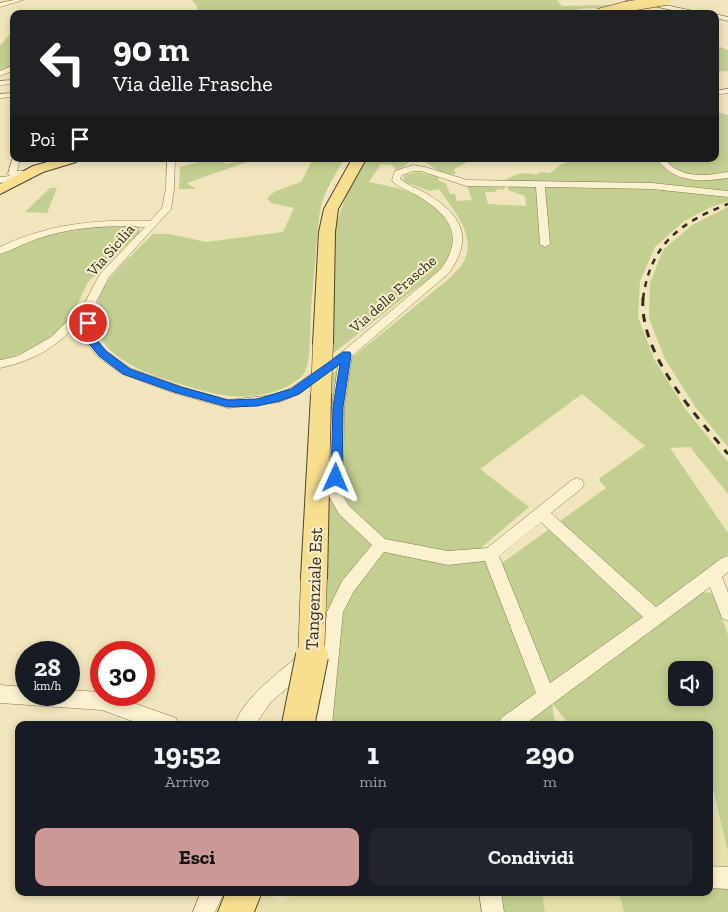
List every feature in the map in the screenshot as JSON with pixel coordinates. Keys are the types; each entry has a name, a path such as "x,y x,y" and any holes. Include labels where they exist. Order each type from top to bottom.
{"main road":[{"path":"630,0 676,8"},
{"path":"650,10 676,8"},
{"path":"0,190 26,173 62,162"},
{"name":"Tangenziale Est","path":"299,721 312,654 327,232 331,209 357,162"},
{"path":"0,194 26,173"},
{"path":"236,912 242,896"}],"street":[{"path":"0,5 20,0"},
{"path":"0,180 26,173 18,162"},
{"name":"Via Sicilia","path":"0,364 22,359 55,340 88,308 104,276 166,209 170,189 171,162"},
{"path":"663,162 666,167 685,176 698,178 728,176"},
{"name":"Via delle Frasche","path":"88,308 89,338 102,354 126,372 178,390 228,404 257,402 295,392 346,355 445,271 454,260 459,248 460,238 457,227 450,216 440,206 396,180 398,173 413,168 466,183 652,186 728,194"},
{"path":"0,180 7,183 0,190"},
{"path":"540,183 545,244"},
{"name":"Via Sicilia","path":"0,251 25,240 84,226 113,223 153,224"},
{"path":"346,355 338,407 336,496 344,510 362,524 381,545 448,558 490,554 577,484"},
{"path":"542,514 655,617"},
{"path":"323,721 334,612 342,602 348,586 381,545"},
{"path":"490,554 547,697"},
{"path":"514,721 728,563"},
{"path":"713,575 728,613"},
{"path":"246,721 265,696 332,639"},
{"path":"0,694 102,701 158,721"},
{"path":"713,877 728,878"},
{"path":"204,912 211,896"},
{"path":"491,896 494,912"}],"shaded area":[{"path":"713,789 728,852 728,867 713,867"},
{"path":"262,896 271,896 282,903 292,896 478,896 481,912 256,912"},
{"path":"542,896 620,896 624,912 545,912"}],"green space":[{"path":"192,0 557,0 562,6 620,5 616,7 578,10 197,10 197,6"},
{"path":"10,34 10,65 0,69 0,45"},
{"path":"719,47 728,50 728,71 719,72"},
{"path":"719,112 728,115 728,192 485,182 504,180 522,174 550,173 568,162 719,162"},
{"path":"198,162 223,162 226,164 247,162 187,183 196,189 179,189 180,167"},
{"path":"311,162 342,162 329,186 321,208 312,296 310,344 307,367 301,377 284,388 256,396 243,397 217,394 148,373 119,357 108,347 100,335 96,321 97,304 106,284 120,266 153,234 168,234 207,242 283,232 294,208 271,203 267,198 274,192 301,182"},
{"path":"365,162 409,162 396,170 392,165 381,164 369,182 409,192 425,200 443,216 449,226 452,246 448,257 436,273 331,355 335,227 349,188"},
{"path":"425,162 467,162 454,169 456,174 446,174"},
{"path":"418,172 439,177 438,180 446,184 450,194 455,194 457,201 472,200 467,185 501,185 505,187 504,190 498,189 494,192 485,192 488,204 526,206 525,196 508,190 508,187 511,185 647,188 708,193 728,197 728,202 711,207 684,221 655,247 640,281 638,317 654,359 686,410 728,462 728,494 690,447 670,448 728,533 728,554 548,687 502,563 606,488 599,480 600,478 645,446 582,394 480,469 529,507 482,547 537,698 504,721 312,721 327,613 327,521 332,374 451,277 463,263 467,251 468,242 462,223 439,189 429,191 405,182 403,178 405,175"},
{"path":"50,188 57,188 47,213 25,212"},
{"path":"728,207 728,447 696,408 665,359 649,318 650,283 663,250 692,225"},
{"path":"100,226 139,227 140,232 88,282 66,323 39,347 0,361 0,254 46,236"},
{"path":"700,592 711,593 715,597 728,635 728,852 713,789 713,721 567,721 552,703 554,721 524,721"},
{"path":"713,867 728,867 728,912 624,912 620,896 713,896"},
{"path":"500,896 542,896 545,912 503,912"}],"railway":[{"path":"643,299 652,264 670,238 695,219 728,204"},
{"path":"643,299 644,319 659,361 700,421 728,454"}],"route":[{"path":"88,323 89,338 102,354 126,372 178,390 228,404 257,402 295,392 346,355 338,407 336,478"}]}
